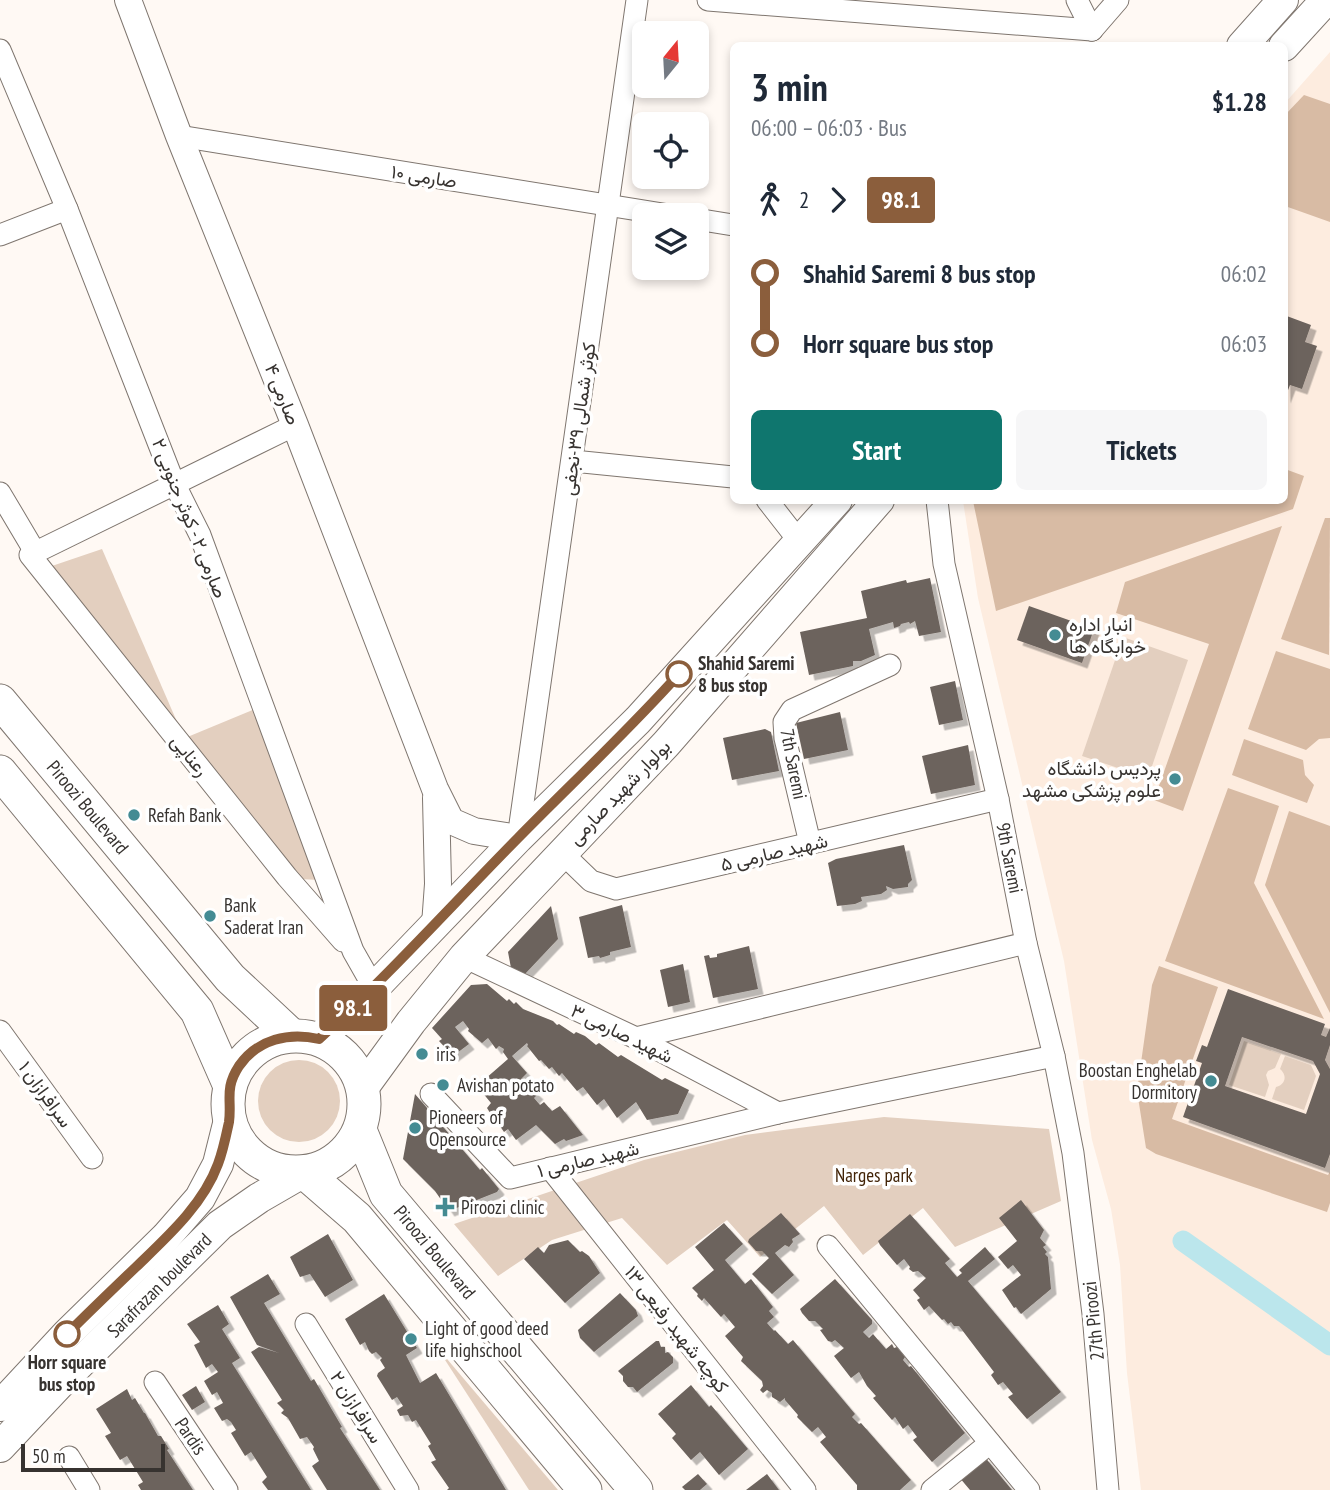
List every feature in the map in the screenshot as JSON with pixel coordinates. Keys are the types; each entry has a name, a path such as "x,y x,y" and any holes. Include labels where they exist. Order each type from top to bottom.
{"main road":[{"path":"1246,42 1283,0"},
{"path":"1288,42 1326,0"},
{"name":"بولوار شهید صارمی","path":"305,1037 374,988 518,838 638,720 833,504"},
{"name":"بولوار شهید صارمی","path":"363,1088 411,1022 464,957 666,744 876,504"},
{"name":"Piroozi Boulevard","path":"0,701 230,978 305,1037"},
{"path":"0,772 197,1012 230,1086"},
{"path":"305,1037 334,1047 347,1058 357,1072 363,1088 365,1109 360,1130 351,1146 338,1159 322,1168 304,1172 284,1171 265,1165 249,1154 237,1138 229,1120 230,1086 239,1066 253,1051 271,1040 305,1037"},
{"name":"Sarafrazan boulevard","path":"0,1406 67,1334 166,1237 200,1198 218,1164 229,1120"},
{"name":"Piroozi Boulevard","path":"360,1130 386,1194 636,1490"},
{"name":"Piroozi Boulevard","path":"304,1172 357,1218 585,1490"},
{"name":"Sarafrazan boulevard","path":"0,1447 65,1378 220,1225 304,1172"}],"street":[{"name":"صارمی ۴","path":"128,0 179,136 296,425 435,789"},
{"name":"کوثر شمالی ۳۹-نجفی","path":"518,838 637,0"},
{"path":"708,0 1092,30"},
{"path":"1077,0 1092,30"},
{"path":"1092,30 1118,0"},
{"name":"صارمی ۲ - کوثر جنوبی ۲","path":"0,50 174,483 200,535 353,951 374,988"},
{"name":"صارمی ۱۰","path":"179,136 632,210"},
{"path":"0,235 66,209"},
{"path":"709,221 730,225"},
{"path":"33,554 296,425"},
{"path":"573,461 730,477"},
{"name":"رعناپی","path":"0,493 33,554 287,877 353,951"},
{"path":"770,504 799,541"},
{"name":"9th Saremi","path":"937,504 944,564 998,799 1026,943 1054,1056 1073,1153"},
{"name":"7th Saremi","path":"810,843 785,738 784,722 792,710 890,665"},
{"path":"435,789 451,821 474,831 518,838"},
{"path":"435,789 438,884 435,925"},
{"name":"شهید صارمی ۵","path":"561,852 591,881 616,889 998,799"},
{"path":"636,1038 1026,943"},
{"name":"شهید صارمی ۳","path":"464,957 636,1038 778,1113"},
{"name":"سرافرازان ۱","path":"0,1031 92,1158"},
{"name":"شهید صارمی ۱","path":"431,1094 509,1178 778,1113 1054,1056"},
{"name":"27th Piroozi","path":"1073,1153 1093,1314 1108,1490"},
{"name":"کوچه شهید رفیعی ۱۳","path":"550,1168 805,1490"},
{"path":"828,1246 1029,1490"},
{"name":"سرافرازان ۲","path":"306,1324 408,1490"},
{"name":"Pardis","path":"155,1382 227,1490"},
{"path":"932,1490 990,1443"},
{"path":"69,1457 89,1490"}],"shaded area":[{"name":"پردیس دانشگاه علوم پزشکی مشهد","path":"1330,52 1330,1490 1141,1490 1127,1373 1120,1265 1111,1209 1092,1140 1064,961 978,598 963,504 1288,504 1288,100"},
{"path":"1304,95 1330,104 1330,222 1288,207 1288,112"},
{"path":"1288,470 1304,476 1293,509 996,611 974,504 1288,504"},
{"path":"1325,518 1330,518 1329,655 1281,639"},
{"path":"1282,526 1183,811 1154,800 1209,644 1116,613 1125,582"},
{"path":"1276,651 1330,669 1330,738 1319,739 1306,750 1248,729"},
{"path":"1244,739 1303,760 1305,775 1314,785 1307,803 1232,775"},
{"path":"1228,788 1279,806 1254,883 1324,1019 1165,961"},
{"path":"1289,811 1330,826 1330,1013 1265,885"},
{"path":"1159,966 1218,987 1172,1119 1328,1175 1330,1172 1330,1203 1327,1212 1156,1154 1146,1148 1137,1091 1152,985"}],"green space":[{"path":"102,549 181,731 46,568"},
{"path":"1123,637 1188,660 1148,778 1082,756"},
{"path":"255,709 320,880 299,879 185,738"},
{"path":"1244,1041 1281,1054 1275,1068 1266,1075 1269,1085 1265,1097 1229,1085"},
{"path":"1285,1056 1311,1065 1316,1076 1304,1110 1272,1099 1276,1087 1284,1080 1280,1069"},
{"path":"299,1060 315,1063 328,1072 337,1085 340,1101 337,1117 328,1130 315,1139 299,1142 283,1139 270,1130 261,1117 258,1101 261,1085 270,1072 283,1063"},
{"name":"Narges park","path":"884,1117 1049,1129 1061,1201 955,1247 923,1208 863,1255 824,1206 760,1257 727,1220 667,1265 622,1218 552,1240 498,1276 454,1224 644,1160 745,1135"},
{"path":"436,1346 558,1490 529,1490"}],"building":[{"path":"1288,316 1311,325 1305,342 1317,346 1302,389 1290,385 1288,390"},
{"path":"930,578 941,632 919,636 915,621 894,628 893,622 869,629 875,655 861,661 853,661 853,666 809,675 800,632 867,618 861,591 906,580 907,583"},
{"name":"انبار اداره خوابگاه ها","path":"1029,606 1094,629 1082,663 1017,640"},
{"path":"955,681 963,720 939,725 930,687"},
{"path":"840,712 848,750 804,759 796,723"},
{"path":"765,729 771,732 779,771 732,780 723,738"},
{"path":"968,745 975,785 931,794 922,756"},
{"path":"904,845 912,880 908,887 893,889 886,886 887,890 881,894 861,897 862,901 855,904 837,906 828,863"},
{"path":"622,905 631,947 610,952 610,955 600,958 588,958 579,917"},
{"path":"551,906 558,939 525,974 511,968 508,952"},
{"path":"749,946 758,989 713,998 704,956 717,957 717,954"},
{"path":"683,964 690,1002 668,1007 660,970"},
{"path":"487,984 507,1001 509,999 514,1004 516,1002 523,1009 553,1021 574,1034 576,1032 585,1036 596,1045 599,1043 618,1057 621,1055 662,1080 665,1078 689,1090 678,1114 647,1120 636,1102 617,1118 604,1099 597,1105 583,1087 577,1091 562,1073 559,1076 552,1067 549,1069 539,1061 527,1043 512,1056 527,1073 521,1079 538,1094 534,1098 540,1105 544,1102 552,1111 560,1106 583,1135 555,1144 536,1125 516,1140 508,1129 504,1132 500,1126 502,1125 497,1124 487,1108 491,1103 477,1086 508,1059 504,1049 499,1046 496,1049 488,1038 482,1043 468,1031 463,1021 455,1027 469,1044 453,1056 439,1041 442,1039 432,1028 471,985"},
{"name":"Boostan Enghelab Dormitory","path":"1228,989 1325,1024 1321,1035 1326,1037 1330,1028 1330,1045 1325,1060 1330,1069 1330,1154 1325,1168 1183,1117 1202,1063 1196,1061 1202,1045 1207,1047","holes":["1242,1037 1313,1061 1320,1074 1306,1114 1225,1086"]},
{"path":"415,1094 480,1170 482,1168 499,1189 497,1192 449,1211 435,1191 403,1159"},
{"path":"1021,1200 1044,1230 1040,1238 1046,1245 1043,1247 1048,1257 1051,1289 1021,1314 1002,1290 1021,1275 1013,1265 1008,1269 998,1257 1017,1241 999,1218"},
{"path":"781,1213 800,1234 792,1239 789,1247 785,1245 775,1253 794,1275 772,1294 752,1274 769,1258 762,1251 756,1251 748,1242"},
{"path":"910,1214 950,1259 945,1263 957,1277 962,1273 959,1270 985,1247 995,1259 968,1281 1061,1392 1027,1419 1008,1397 1013,1394 1003,1382 998,1385 991,1375 994,1372 959,1326 942,1320 929,1306 924,1310 917,1300 920,1298 913,1290 926,1278 918,1271 909,1269 904,1259 897,1265 880,1245 878,1241"},
{"path":"724,1223 743,1244 725,1260 745,1284 751,1279 773,1307 769,1311 774,1317 767,1323 788,1344 793,1340 855,1414 852,1417 861,1423 911,1480 900,1490 857,1490 857,1485 820,1442 826,1437 818,1427 812,1432 797,1417 785,1398 780,1402 767,1390 763,1393 760,1390 762,1381 741,1361 743,1357 725,1336 735,1327 724,1314 721,1317 704,1298 702,1301 697,1296 692,1288 714,1270 695,1247"},
{"path":"328,1234 353,1280 325,1297 310,1274 300,1277 290,1257"},
{"path":"568,1240 580,1252 589,1256 600,1273 565,1303 524,1259 538,1247 544,1253 549,1245"},
{"path":"268,1274 280,1294 264,1303 311,1381 314,1379 342,1427 340,1428 380,1490 327,1490 312,1466 319,1461 314,1447 307,1437 300,1439 288,1418 281,1413 284,1410 277,1403 282,1400 251,1352 259,1347 279,1353 257,1345 230,1297"},
{"path":"835,1279 872,1320 872,1324 863,1332 869,1338 873,1334 886,1349 892,1344 894,1348 897,1347 905,1357 903,1360 911,1366 965,1433 932,1462 913,1440 917,1437 908,1425 903,1429 895,1417 892,1420 873,1398 876,1396 859,1372 851,1378 834,1356 844,1348 835,1340 828,1341 820,1330 823,1329 815,1321 809,1321 802,1313 800,1309"},
{"path":"620,1293 636,1310 638,1316 594,1352 580,1338 578,1330"},
{"path":"384,1294 417,1348 406,1355 420,1383 436,1373 506,1490 447,1490 449,1488 431,1462 436,1460 428,1446 431,1444 416,1420 412,1422 408,1415 400,1416 397,1410 403,1406 397,1397 392,1400 377,1376 385,1368 380,1360 382,1358 376,1352 372,1354 365,1342 360,1345 345,1319"},
{"path":"218,1305 229,1324 222,1329 240,1358 232,1363 311,1490 268,1490 262,1482 267,1477 251,1452 245,1456 231,1433 236,1430 231,1422 227,1419 222,1421 214,1408 223,1403 217,1392 212,1395 204,1381 218,1372 212,1364 206,1368 194,1345 200,1342 187,1324"},
{"path":"659,1341 661,1347 665,1347 665,1353 668,1352 673,1357 673,1363 637,1392 633,1387 628,1387 618,1371"},
{"path":"691,1385 748,1449 719,1475 700,1452 691,1460 672,1438 676,1434 658,1414"},
{"path":"196,1386 205,1402 192,1410 182,1395"},
{"path":"127,1389 158,1436 161,1436 193,1490 141,1490 138,1485 143,1482 127,1456 120,1460 105,1436 111,1433 96,1409"},
{"path":"984,1456 1012,1490 970,1490 959,1477"},
{"path":"698,1474 707,1484 700,1490 685,1490 682,1487"},
{"path":"767,1474 779,1490 746,1490"}],"waterway":[{"path":"1183,1241 1330,1345"}],"bus line":[{"name":"98.1","path":"67,1334 166,1237 200,1198 218,1164 229,1120 230,1086 239,1066 253,1051 271,1040 291,1035 319,1039 374,988 518,838 638,720 679,674"}],"place":[{"name":"انبار اداره خوابگاه ها","path":"1055,635"},
{"name":"Shahid Saremi 8 bus stop","path":"679,674"},
{"name":"پردیس دانشگاه علوم پزشکی مشهد","path":"1175,779"},
{"name":"Refah Bank","path":"134,815"},
{"name":"Bank Saderat Iran","path":"210,916"},
{"name":"iris","path":"422,1054"},
{"name":"Boostan Enghelab Dormitory","path":"1211,1081"},
{"name":"Avishan potato","path":"443,1085"},
{"name":"Pioneers of Opensource","path":"415,1128"},
{"name":"Piroozi clinic","path":"445,1207"},
{"name":"Horr square bus stop","path":"67,1334"},
{"name":"Light of good deed life highschool","path":"411,1339"}]}
